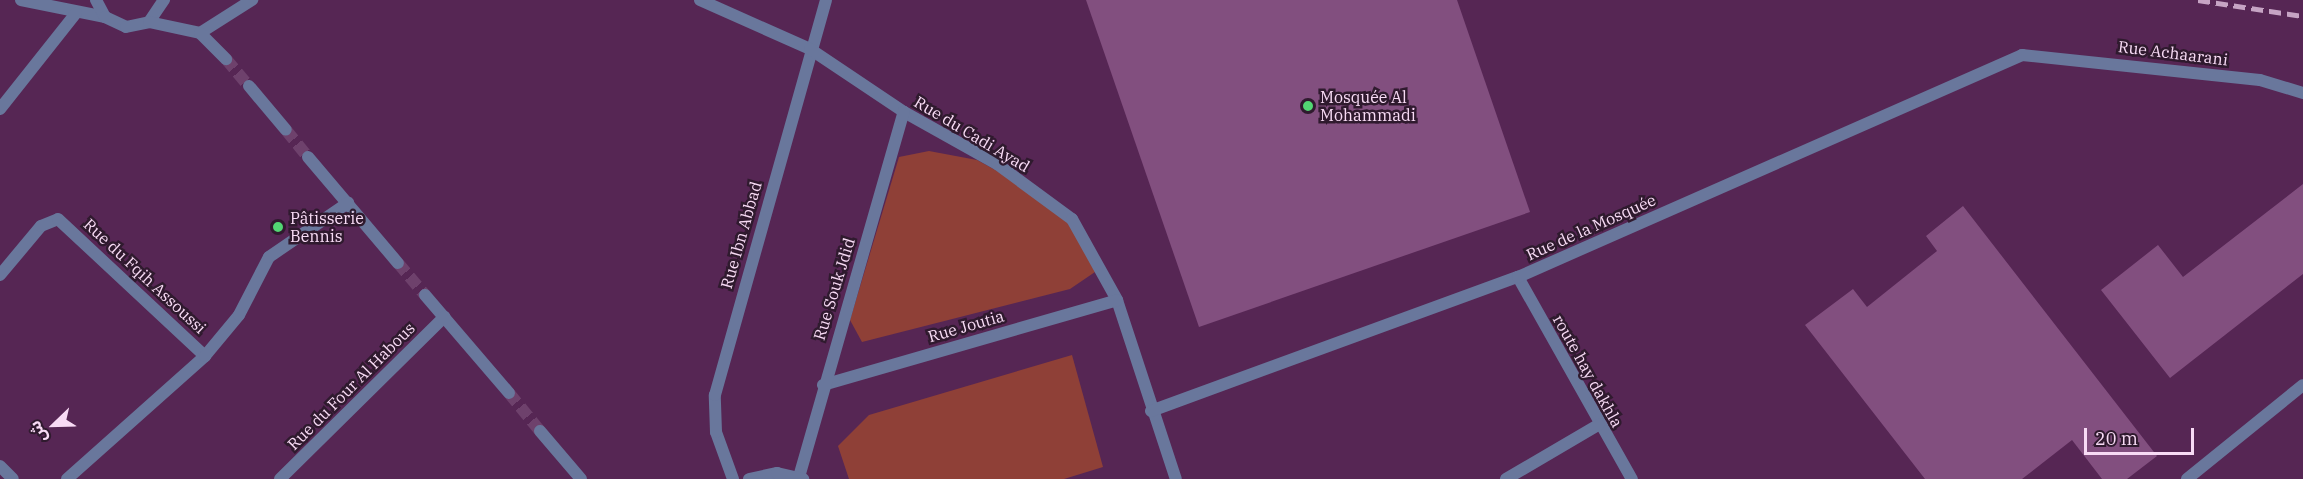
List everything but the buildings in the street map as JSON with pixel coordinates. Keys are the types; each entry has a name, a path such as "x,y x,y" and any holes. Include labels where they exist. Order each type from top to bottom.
{"street":[{"path":"21,0 76,13 105,17 126,27 149,22 200,33 226,59"},
{"path":"96,0 105,17"},
{"path":"149,22 164,0"},
{"path":"200,33 252,0"},
{"name":"Rue du Cadi Ayad","path":"700,0 810,49 904,112 997,164 1072,219 1117,300 1151,411 1176,479"},
{"name":"Rue Ibn Abbad","path":"733,479 716,432 715,395 810,49 826,0"},
{"path":"0,109 76,13"},
{"name":"Rue Achaarani","path":"2036,54 2260,80 2303,93"},
{"name":"Rue de la Mosquée","path":"1151,411 1518,277 2006,60 2036,54"},
{"path":"249,86 286,130"},
{"name":"Rue Souk Jdid","path":"801,478 823,385 904,112"},
{"path":"308,157 398,263"},
{"path":"67,479 206,356 239,315 269,257 348,203"},
{"name":"Rue du Fqih Assoussi","path":"0,274 41,226 53,219 61,221 206,356"},
{"name":"route hay dakhla","path":"1518,277 1598,425 1632,479"},
{"path":"425,295 509,393"},
{"name":"Rue Joutia","path":"823,385 1117,300"},
{"name":"Rue du Four Al Habous","path":"280,479 444,317"},
{"path":"2187,479 2303,385"},
{"path":"1506,479 1598,425"},
{"path":"540,431 582,479"},
{"path":"0,466 13,479"},
{"path":"749,479 777,473 801,478"}],"shaded area":[{"path":"929,151 977,160 1038,193 1086,238 1095,272 1070,289 862,342 850,320 899,157"},
{"path":"1072,355 1103,467 1064,479 849,479 838,446 869,415"}],"tunnel":[{"path":"226,59 249,86"},
{"path":"286,130 308,157"},
{"path":"398,263 425,295"},
{"path":"509,393 540,431"}],"railway":[{"path":"2198,0 2303,16"}],"place":[{"name":"Mosquée Al Mohammadi","path":"1308,106"},
{"name":"Pâtisserie Bennis","path":"278,227"}]}
